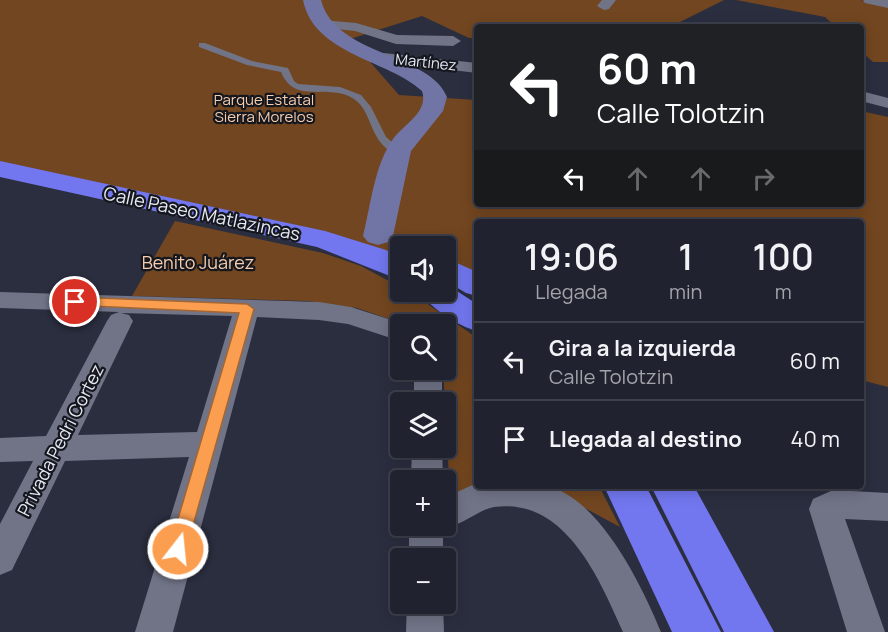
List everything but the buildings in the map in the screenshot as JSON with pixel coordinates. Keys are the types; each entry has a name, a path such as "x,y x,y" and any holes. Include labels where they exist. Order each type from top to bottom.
{"highway":[{"name":"Calle Paseo Matlazincas","path":"0,154 326,220 390,241"},
{"name":"Calle Paseo Matlazincas","path":"0,169 325,240 375,257 390,265"},
{"path":"456,274 474,284"},
{"path":"451,302 474,318"},
{"path":"626,489 697,632"},
{"path":"674,489 750,632"}],"street":[{"path":"312,0 315,16 322,24 374,57 421,80 433,89 436,98 435,105 409,134 399,152 378,236"},
{"path":"870,0 888,4"},
{"path":"322,24 356,27 396,39 453,41"},
{"name":"Martínez","path":"374,57 474,68"},
{"path":"864,97 888,103"},
{"path":"0,300 245,317"},
{"path":"0,316 120,321 245,317 319,311 351,316 390,329"},
{"path":"154,632 245,317"},
{"name":"Privada Pedri Cortez","path":"0,559 120,321"},
{"path":"0,450 208,444"},
{"path":"456,508 483,495 505,491 526,493 558,505 575,520 605,560 642,632"},
{"path":"866,632 825,514 825,507 833,504 888,507"},
{"path":"425,614 425,632"}],"lane":[{"path":"202,45 250,63 285,70 290,82 296,87 340,90 354,94 366,107 382,139 399,152"}],"green space":[{"name":"Parque Estatal Sierra Morelos","path":"0,0 724,0 676,24 474,24 474,38 469,38 422,16 350,39 399,95 474,100 474,207 864,207 864,112 888,117 888,387 864,381 864,219 474,219 474,285 456,279 456,236 390,236 390,255 350,241 0,163"},
{"path":"736,0 861,0 888,6 888,62 873,62 864,54 864,24 833,24 825,17"},
{"name":"Benito Juárez","path":"175,221 323,253 361,266 390,282 390,302 425,302 442,314 390,314 390,319 357,308 308,301 132,296"},
{"name":"Benito Juárez","path":"456,323 474,336 474,486 456,494 456,470 449,470 448,458 456,458 456,392 444,392 444,380 456,380"},
{"path":"550,489 601,489 620,527"}],"route":[{"path":"75,302 247,309 178,549"}]}
